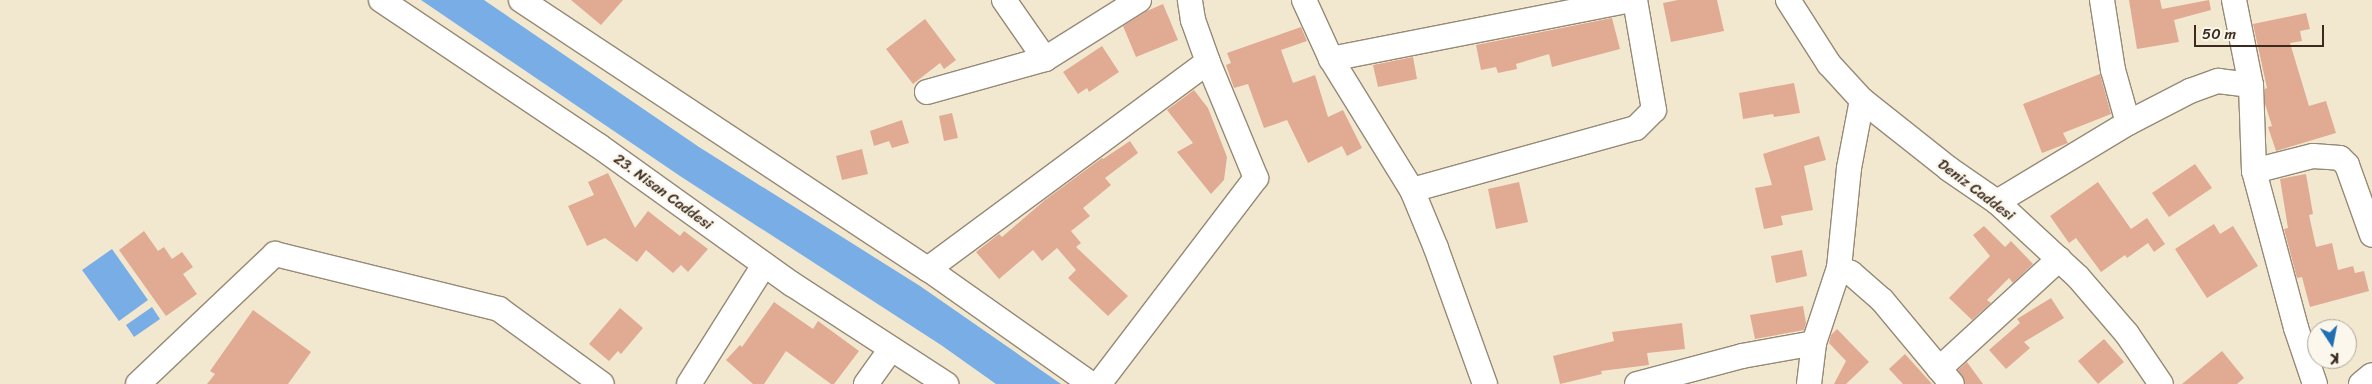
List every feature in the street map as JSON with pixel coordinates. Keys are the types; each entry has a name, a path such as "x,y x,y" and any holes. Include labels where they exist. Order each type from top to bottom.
{"street":[{"name":"23. Nisan Caddesi","path":"381,0 598,146 764,265 946,384"},
{"path":"521,0 928,269 1091,384"},
{"path":"1004,0 1045,59"},
{"path":"927,92 1045,59 1139,0"},
{"path":"1099,384 1256,178 1208,62 1193,20 1190,0"},
{"path":"1304,0 1331,58 1412,190 1436,248 1485,384"},
{"path":"1331,58 1634,0 1654,110 1636,128 1412,190"},
{"name":"Deniz Caddesi","path":"1788,0 1829,64 1862,100 1949,169 1997,202 2078,277 2128,334 2157,382"},
{"path":"2102,0 2114,70 2128,123"},
{"path":"2234,0 2251,85 2254,171 2296,328 2315,384"},
{"path":"928,269 1208,62"},
{"path":"1997,202 2128,123 2190,91 2218,81 2251,85"},
{"path":"1809,384 1814,343 1839,268 1849,168 1862,100"},
{"path":"2254,171 2313,156 2340,158 2347,165 2372,235"},
{"path":"138,384 275,254 499,309 602,384"},
{"path":"1839,268 1851,273 1882,300 1945,377 2059,260"},
{"path":"689,384 764,265"},
{"path":"1637,384 1742,356 1814,343"},
{"path":"866,384 892,349"},
{"path":"2361,384 2372,375"}],"water":[{"path":"421,0 484,0 699,147 920,286 1061,384 996,384 941,345 680,176"},
{"path":"112,249 148,300 119,321 82,270"},
{"path":"152,307 160,319 134,337 126,325"}],"building":[{"path":"571,0 623,0 601,25"},
{"path":"1678,0 1717,0 1724,31 1671,42 1663,3"},
{"path":"2129,0 2160,0 2162,9 2209,0 2211,10 2174,20 2179,42 2137,49"},
{"path":"1163,4 1178,40 1136,57 1123,26 1147,11"},
{"path":"2306,13 2310,29 2300,31 2302,41 2290,43 2309,106 2326,101 2336,133 2276,151 2268,127 2272,126 2265,104 2265,89 2267,88 2253,24"},
{"path":"1612,18 1620,49 1552,67 1549,54 1516,64 1517,69 1498,73 1496,67 1481,70 1476,45"},
{"path":"925,19 956,60 944,69 940,63 913,84 886,49"},
{"path":"1301,27 1307,41 1281,50 1293,83 1315,75 1328,117 1343,110 1362,148 1347,156 1342,146 1308,163 1287,120 1264,128 1248,84 1234,88 1226,65 1231,63 1227,53"},
{"path":"1102,46 1119,72 1089,92 1087,88 1078,94 1063,72"},
{"path":"1413,57 1417,79 1378,87 1373,65"},
{"path":"2100,74 2111,114 2063,133 2068,143 2042,153 2023,104"},
{"path":"1794,83 1800,113 1774,117 1773,114 1743,119 1739,93"},
{"path":"1194,90 1208,108 1227,157 1224,180 1211,194 1177,152 1193,143 1167,110"},
{"path":"952,113 958,138 944,141 939,116"},
{"path":"902,120 909,143 892,148 889,141 874,146 870,131"},
{"path":"1819,136 1826,160 1804,166 1813,210 1781,216 1783,225 1764,229 1755,188 1772,185 1763,154"},
{"path":"1130,141 1138,153 1105,178 1111,185 1083,208 1090,216 1071,231 1081,243 1076,247 1128,296 1108,316 1068,278 1076,270 1057,248 1042,261 1033,250 999,279 976,252 999,234 1002,237 1045,200 1102,158"},
{"path":"862,149 868,174 842,180 836,156"},
{"path":"2195,164 2212,188 2169,217 2152,193"},
{"path":"608,173 635,228 648,211 680,236 684,231 708,249 688,272 681,265 673,273 646,250 637,262 605,238 587,246 568,206 594,195 588,182"},
{"path":"2306,174 2313,214 2309,215 2316,247 2332,243 2338,270 2353,266 2355,273 2364,271 2369,291 2310,307 2302,277 2297,278 2284,229 2288,228 2280,179"},
{"path":"1519,182 1528,222 1496,229 1488,189"},
{"path":"2098,182 2131,229 2147,218 2165,244 2154,252 2148,243 2127,258 2125,255 2101,272 2076,238 2069,243 2050,216"},
{"path":"2214,224 2220,234 2233,226 2258,266 2207,298 2175,249"},
{"path":"1984,226 2005,247 2011,241 2033,264 2013,283 2009,278 1987,300 1991,303 1972,320 1949,298 1990,256 1973,235"},
{"path":"144,231 158,251 164,247 172,259 182,252 193,267 183,274 197,294 166,316 119,250"},
{"path":"1802,250 1807,276 1776,283 1771,256"},
{"path":"2051,298 2064,318 2024,342 2030,348 2006,369 1989,350 2020,323 2017,319"},
{"path":"774,302 813,329 818,321 859,351 834,384 831,384 786,351 764,384 753,384 726,360 740,345 742,347"},
{"path":"1803,306 1806,323 1804,330 1755,339 1750,315"},
{"path":"620,308 643,328 621,354 618,351 609,361 589,344"},
{"path":"253,310 311,352 288,384 207,384 215,374 210,371"},
{"path":"1682,323 1685,349 1647,353 1649,365 1601,371 1602,374 1560,384 1553,356 1614,341 1612,332"},
{"path":"1837,329 1869,362 1846,384 1834,384 1846,361 1829,343 1831,335"},
{"path":"2104,339 2124,362 2098,384 2078,361"},
{"path":"2222,351 2244,378 2237,384 2182,384"},
{"path":"1905,354 1932,384 1903,384 1889,369"},
{"path":"1967,362 1983,384 1965,384 1958,370"}]}
